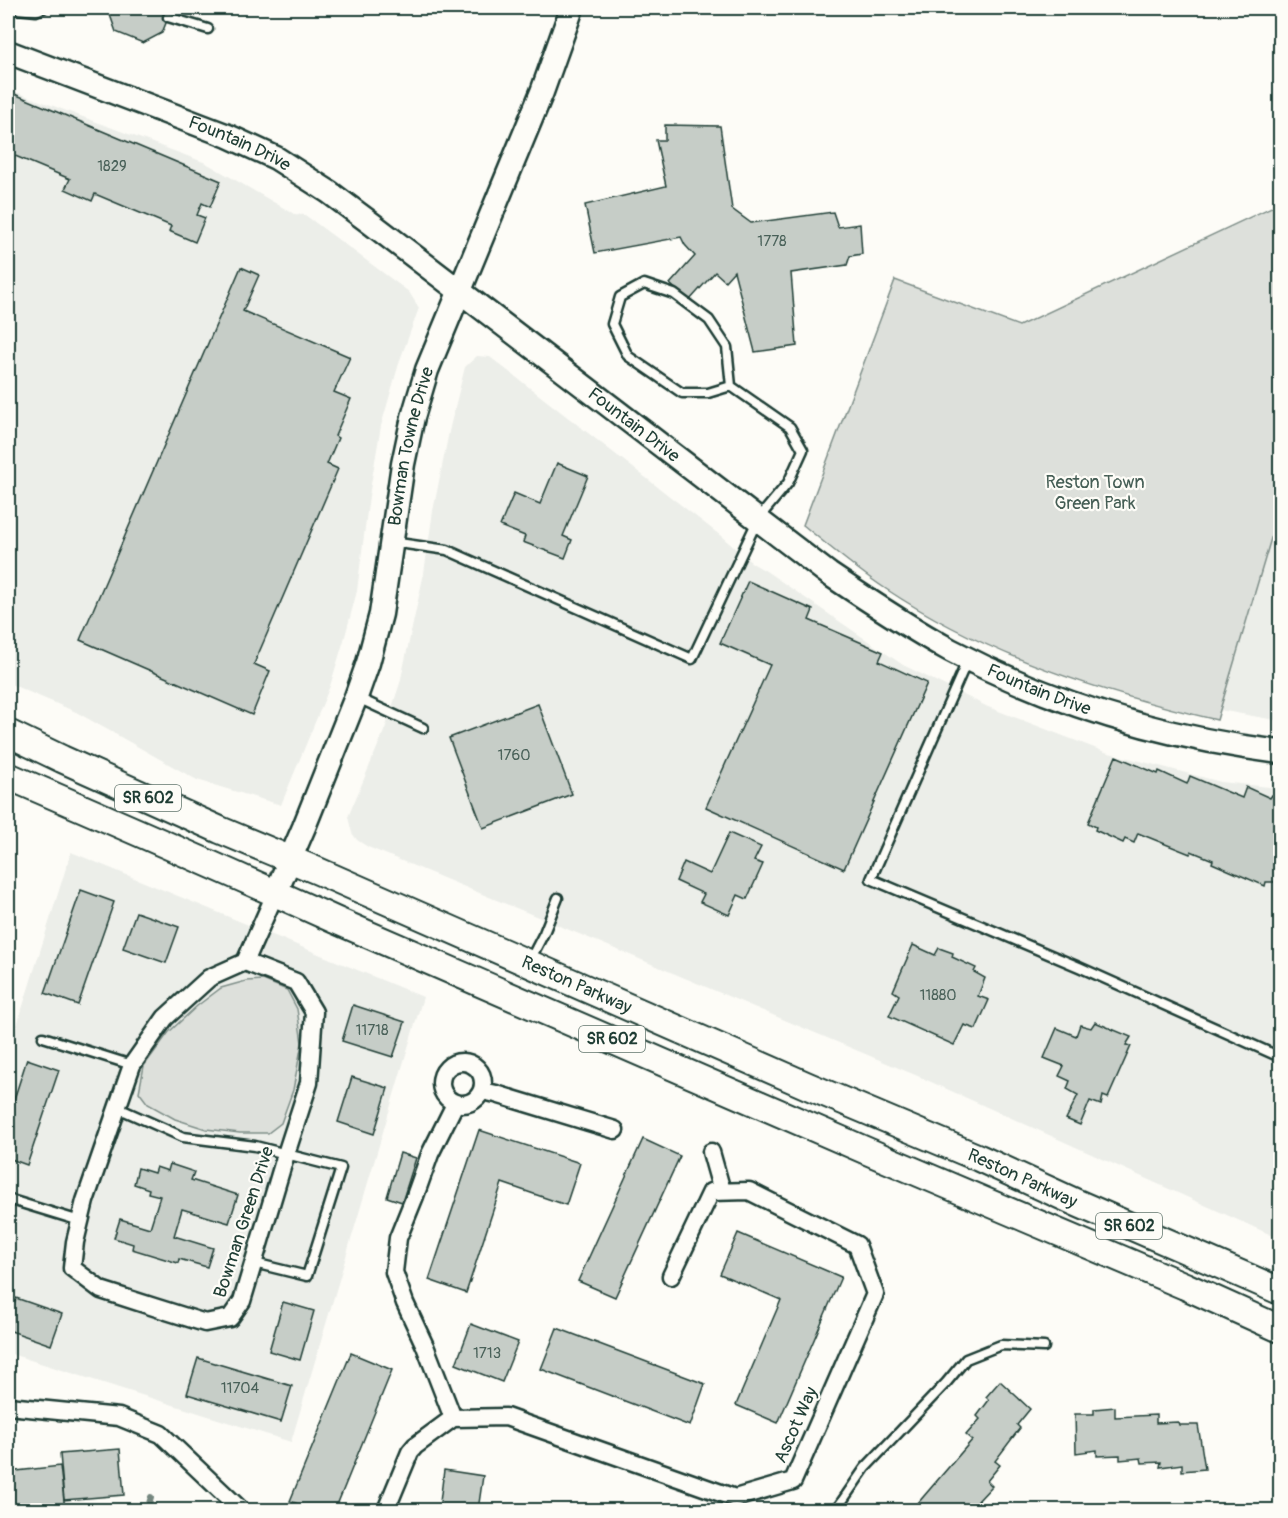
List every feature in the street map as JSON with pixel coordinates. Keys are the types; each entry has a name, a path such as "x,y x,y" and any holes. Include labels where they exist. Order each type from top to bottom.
{"main road":[{"name":"Reston Parkway","path":"8,733 73,764 529,964 1281,1291"},
{"name":"Reston Parkway","path":"8,776 1281,1329"}],"street":[{"name":"Bowman Towne Drive","path":"276,892 368,663 381,614 403,464 413,417 427,370 542,92 572,8"},
{"name":"Fountain Drive","path":"8,52 228,136 276,158 329,192 830,574 888,614 950,650 1013,680 1074,704 1140,725 1210,742 1281,752"},
{"path":"245,962 276,892"},
{"name":"Bowman Green Drive","path":"245,962 296,982 314,1012 309,1083 242,1301 230,1318 205,1323 101,1290 72,1268 75,1242 85,1201 132,1065 165,1018 209,978 245,962"},
{"path":"458,1062 469,1063 478,1069 483,1079 483,1091 476,1100 466,1105 455,1104 445,1098 441,1088 441,1076 448,1067 458,1062"},
{"path":"483,1091 615,1130"},
{"path":"386,1510 410,1452 453,1418 394,1272 398,1238 430,1154 455,1104"},
{"path":"671,1276 711,1192 722,1191 711,1152"},
{"name":"Ascot Way","path":"453,1418 506,1417 735,1498 793,1481 875,1294 857,1245 749,1191 722,1191"},
{"path":"8,1406 119,1417 161,1434 241,1510"}],"lane":[{"path":"8,8 36,11 43,8"},
{"path":"168,16 208,29"},
{"path":"644,284 674,294 709,320 728,347 731,386 708,393 682,393 628,357 612,324 620,297 644,284"},
{"path":"391,542 447,550 692,659 758,519 788,483 803,450 790,427 731,386"},
{"path":"968,658 871,879 1080,967 1281,1057"},
{"path":"356,697 423,728"},
{"path":"529,964 558,898"},
{"path":"42,1037 132,1065"},
{"path":"118,1108 183,1137 255,1146 341,1168 307,1276 254,1263"},
{"path":"8,1198 80,1221"},
{"path":"836,1510 865,1468 966,1359 1001,1345 1044,1347"}],"shaded area":[{"path":"8,89 206,163 294,214 305,215 409,292 419,308 400,360 381,426 357,591 344,640 330,686 281,805 197,780 76,712 8,683"},
{"path":"477,356 490,357 721,536 752,563 903,665 988,707 1105,752 1221,782 1280,788 1280,1239 920,1077 368,847 357,840 352,833 348,817 385,729 400,683 424,573 433,511 450,427 465,367"},
{"path":"1280,486 1280,721 1203,707"},
{"path":"71,852 423,997 291,1442 8,1353 8,1054"}],"green space":[{"name":"Reston Town Green Park","path":"1280,203 1280,508 1217,720 1088,684 963,634 886,589 803,525 895,280 1019,326"},
{"path":"263,980 287,990 297,1009 302,1043 293,1090 281,1123 268,1133 240,1133 206,1129 175,1119 148,1104 139,1092 144,1066 169,1032 221,988 246,981"}],"building":[{"path":"111,8 172,8 162,33 143,43 116,32 109,12"},
{"path":"12,93 221,181 210,207 202,203 197,215 205,218 195,242 169,231 171,226 95,194 92,201 65,189 70,179 8,153 8,104"},
{"path":"665,125 720,126 732,209 751,223 833,212 838,227 860,224 862,254 850,256 847,265 791,273 797,346 755,352 734,271 725,281 715,272 689,301 670,284 695,256 681,237 595,253 585,205 666,186 656,140 665,140"},
{"path":"241,267 259,275 243,311 350,357 334,392 351,399 335,436 338,438 327,464 338,469 254,664 270,671 252,715 80,640"},
{"path":"557,463 588,476 563,536 572,540 565,558 523,542 525,536 500,526 514,493 540,504"},
{"path":"748,581 813,610 809,620 883,652 879,661 927,683 844,869 706,807 770,665 720,643"},
{"path":"538,704 572,794 483,828 449,738"},
{"path":"1116,756 1158,774 1159,771 1187,784 1190,776 1242,798 1246,787 1270,798 1272,795 1280,798 1280,878 1274,882 1266,882 1265,886 1212,863 1213,860 1191,851 1190,854 1138,833 1134,843 1125,839 1123,843 1095,830 1096,827 1088,823"},
{"path":"729,833 761,847 754,861 763,864 747,899 738,895 729,915 700,902 704,894 676,881 684,862 710,874"},
{"path":"81,890 114,902 78,1005 45,993"},
{"path":"136,912 179,927 166,963 123,948"},
{"path":"913,945 935,955 939,948 953,953 952,957 976,968 974,972 985,978 978,996 989,1000 976,1029 964,1025 954,1045 889,1016 899,995 893,991"},
{"path":"353,1005 405,1022 393,1057 342,1041"},
{"path":"1095,1022 1131,1037 1126,1045 1131,1046 1108,1098 1103,1096 1101,1105 1090,1101 1080,1125 1066,1119 1078,1095 1067,1089 1070,1081 1059,1076 1064,1066 1044,1058 1057,1028 1076,1036 1080,1025 1091,1028"},
{"path":"27,1059 59,1070 27,1165 8,1158 8,1118"},
{"path":"352,1077 388,1088 374,1134 338,1122"},
{"path":"479,1130 580,1163 566,1205 502,1183 466,1293 429,1280"},
{"path":"643,1139 680,1156 615,1297 578,1281"},
{"path":"400,1153 416,1158 402,1202 387,1197"},
{"path":"170,1164 194,1172 191,1180 238,1195 229,1223 182,1209 174,1236 213,1248 207,1267 179,1259 178,1263 132,1249 133,1244 114,1238 120,1219 150,1228 160,1196 148,1193 149,1189 134,1184 138,1168 154,1173 156,1167 168,1171"},
{"path":"738,1233 841,1277 778,1423 736,1405 781,1300 720,1274"},
{"path":"16,1298 62,1314 51,1345 8,1330"},
{"path":"283,1302 314,1311 300,1360 269,1351"},
{"path":"471,1324 518,1342 502,1382 456,1364"},
{"path":"557,1328 705,1384 690,1426 541,1369"},
{"path":"351,1353 392,1370 335,1510 314,1510 290,1501"},
{"path":"198,1358 292,1386 281,1422 187,1394"},
{"path":"1000,1381 1030,1409 1017,1425 1020,1428 995,1461 1000,1465 987,1481 992,1486 978,1501 980,1503 974,1510 927,1510 918,1503 972,1440 966,1435 980,1419 977,1416 989,1400 986,1397"},
{"path":"1115,1407 1115,1417 1156,1415 1156,1423 1178,1422 1179,1425 1198,1425 1205,1469 1182,1471 1182,1464 1160,1467 1161,1462 1142,1463 1141,1458 1120,1460 1120,1455 1097,1456 1097,1450 1076,1453 1075,1414 1094,1414 1094,1409"},
{"path":"120,1449 124,1495 64,1500 60,1454"},
{"path":"60,1466 65,1510 8,1510 8,1472"},
{"path":"444,1470 483,1476 478,1510 439,1510"}],"waterway":[{"path":"147,1510 151,1497"}]}
